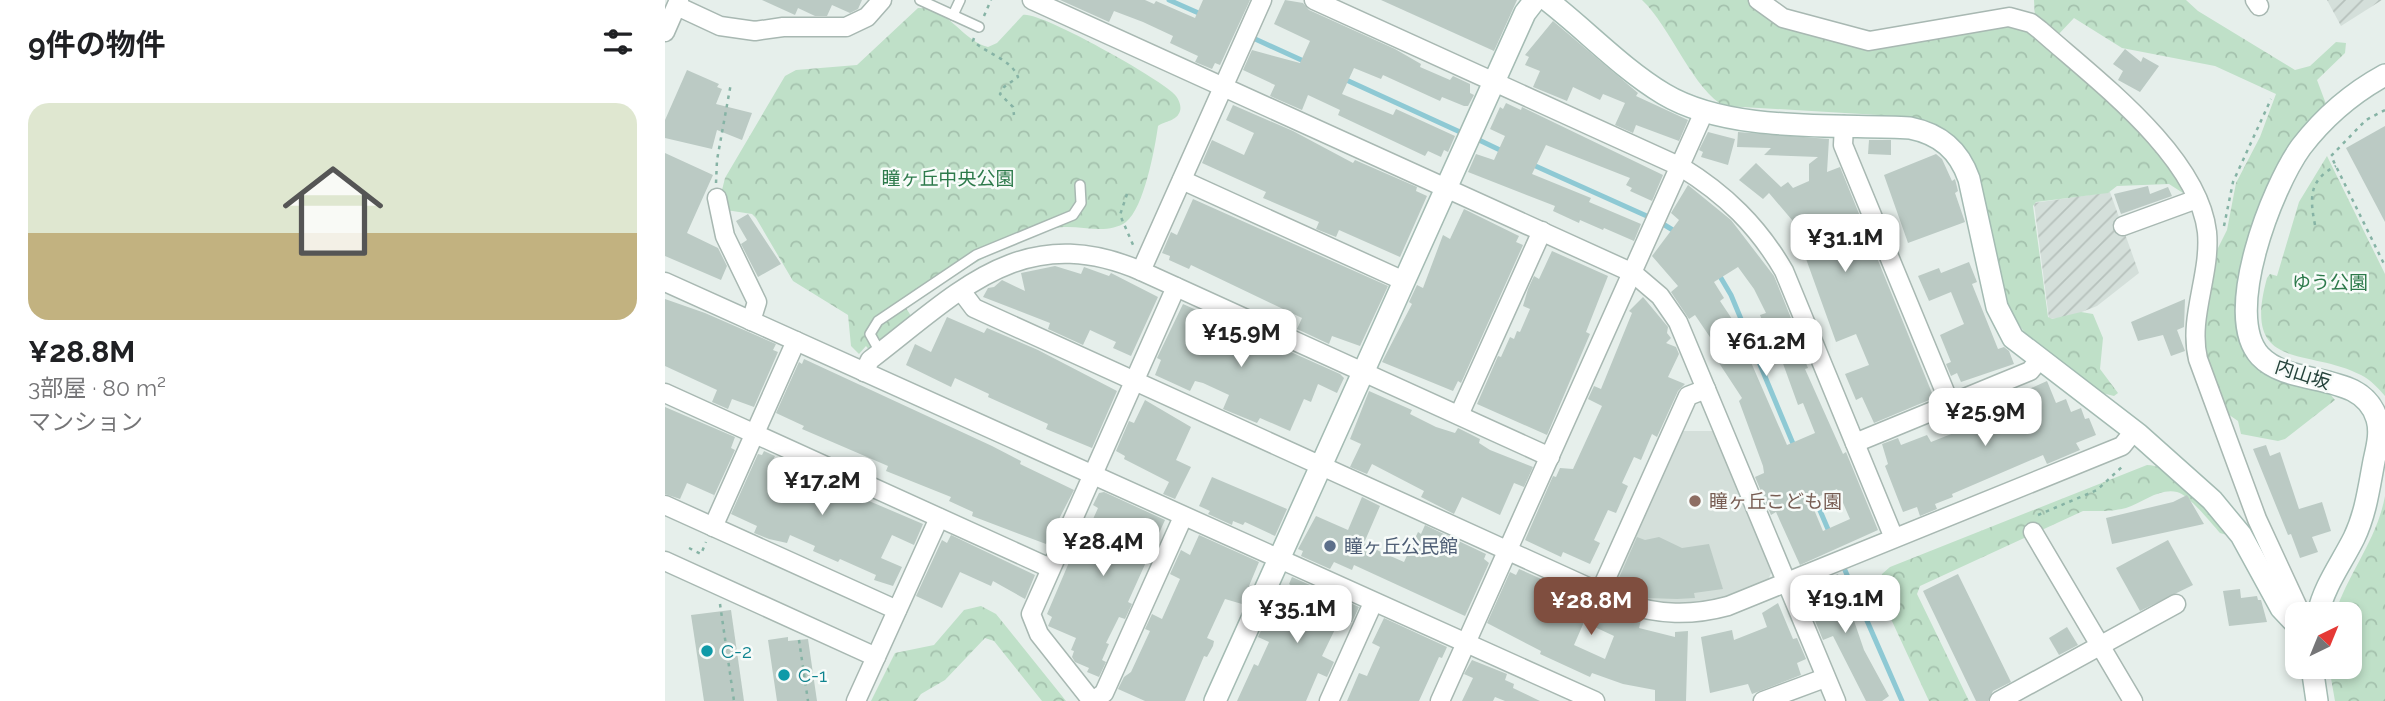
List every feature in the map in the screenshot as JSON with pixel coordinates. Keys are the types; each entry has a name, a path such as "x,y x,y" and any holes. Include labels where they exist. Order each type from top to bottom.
{"street":[{"path":"665,32 678,3 720,26 755,31 783,27 846,27 867,17 882,0"},
{"path":"1032,0 1633,273 1670,308 1836,701"},
{"path":"1139,263 1182,180 1262,0"},
{"path":"1314,0 1681,167 1724,196 1772,250 1784,271 1894,538"},
{"path":"1215,701 1525,13 1535,0"},
{"path":"1547,0 1646,82 1704,112 1744,120 1924,131 1937,136 1957,154 1969,179 2001,318 2013,338 2128,438 2179,469 2233,523 2285,612"},
{"path":"1758,0 1783,18 1869,41 1998,17 2031,23 2148,127 2197,199 2207,232 2195,333 2198,359 2257,519 2295,602"},
{"name":"内山坂","path":"2322,602 2327,586 2364,513 2378,442 2376,417 2363,397 2353,390 2290,373 2263,359 2250,342 2244,312 2249,281 2267,215 2299,149 2332,112 2385,75"},
{"path":"1440,701 1704,112"},
{"path":"1844,125 1843,145 1950,404"},
{"path":"1182,180 1404,281"},
{"path":"717,198 725,236 757,302 751,321"},
{"path":"2123,226 2197,199"},
{"path":"1459,415 1542,231"},
{"path":"864,372 870,360 880,352 1001,266 1040,254 1081,252 1139,263 1176,287 1550,457"},
{"path":"665,282 1465,645 1554,694 1595,701"},
{"path":"1176,287 1031,614 1033,625 1093,701 1104,692 1183,517"},
{"path":"962,292 974,309 1643,610 1686,614 1728,606 2128,438"},
{"path":"713,527 796,341"},
{"path":"1855,443 2030,371 2039,360"},
{"path":"1600,592 1688,396 1706,389"},
{"path":"665,393 1050,568"},
{"path":"665,505 897,610"},
{"path":"856,701 939,518"},
{"path":"2033,532 2133,701"},
{"path":"665,561 876,657"},
{"path":"1329,701 1373,603"},
{"path":"1999,701 2176,604"},
{"path":"1763,701 1825,678"},
{"path":"2314,679 2317,701"}],"lane":[{"path":"920,0 979,27"},
{"path":"953,15 960,0"},
{"path":"880,352 870,334 878,321 976,254 1073,215 1081,203 1080,185"}],"path":[{"path":"972,41 1015,69 1019,77 1004,87 1000,94 1013,107 1014,115"},
{"path":"717,198 717,160 731,83"},
{"path":"2207,246 2221,237 2233,182 2271,99"},
{"path":"2385,110 2365,120 2331,156 2385,266"},
{"path":"2315,225 2312,189 2320,176 2336,166"},
{"path":"1127,194 1120,215 1139,263"},
{"path":"2045,511 2105,485 2126,462 2128,438"},
{"path":"689,548 701,554 705,545"},
{"path":"723,587 719,596 734,701"},
{"path":"802,623 798,632 808,701"}],"shaded area":[{"path":"2327,0 2382,0 2341,26"},
{"path":"2110,192 2139,273 2097,306 2069,317 2049,319 2034,203"},
{"name":"瞳ヶ丘こども園","path":"1679,431 1714,431 1772,571 1767,582 1725,599 1685,607 1645,603 1613,590 1610,584"}],"green space":[{"path":"1642,0 1750,0 1858,45 1998,24 2028,28 2137,124 2183,186 2183,193 2169,184 2117,186 2108,193 2036,202 2033,206 2048,317 2052,319 2081,312 2093,314 2103,338 2100,369 2118,393 2114,396 2102,393 2061,365 2035,344 2015,319 2008,304 1979,176 1969,154 1954,137 1935,125 1912,117 1725,106 1703,88 1663,26"},
{"path":"2034,0 2186,0 2198,11 2295,70 2310,66 2336,42 2346,43 2345,53 2317,80 2326,104 2278,165 2267,188 2239,279 2235,311 2237,335 2256,366 2276,379 2329,393 2335,400 2285,439 2278,441 2241,434 2238,421 2225,412 2201,346 2215,254 2227,230 2236,183 2260,137 2276,94 2215,66 2122,48 2074,18 2056,37 2035,19"},
{"name":"瞳ヶ丘中央公園","path":"918,8 938,12 970,38 988,47 997,43 1023,15 1051,23 1098,46 1162,84 1177,98 1180,111 1174,119 1158,126 1143,191 1126,222 1099,229 1052,229 994,253 958,273 906,308 913,319 870,351 866,346 859,354 851,346 848,315 793,281 756,218 752,214 726,210 722,190 725,178 785,76 796,70 857,65"},
{"name":"ゆう公園","path":"2327,156 2385,274 2385,396 2361,375 2284,352 2271,343 2263,329 2261,308 2267,278 2270,274 2277,276 2299,202"},
{"path":"2147,465 2158,467 2180,481 2212,513 2228,532 2227,535 2220,533 2182,494 2170,491 2126,508 2083,511 1920,586 1917,594 1969,701 1929,701 1878,591 1882,574 1890,567"},
{"path":"2385,496 2385,701 2335,701 2331,679 2363,679 2363,602 2340,602 2381,512"},
{"path":"981,606 996,614 1066,701 1042,701 994,641 985,638 945,680 921,694 916,701 871,701 895,653 934,645 964,610"}],"building":[{"path":"762,0 862,0 858,9 850,13 832,5 827,16 815,16 798,8 795,15"},
{"path":"1060,0 1145,0 1154,4 1156,1 1195,18 1203,0 1250,0 1220,65 1215,63 1212,69 1195,62 1198,56 1170,43 1173,36 1143,22 1114,11 1109,22"},
{"path":"1285,0 1303,3 1309,10 1395,49 1421,64 1420,67 1450,80 1453,76 1470,84 1470,93 1474,95 1468,106 1464,106 1442,97 1440,101 1383,75 1381,79 1354,68 1342,94 1393,115 1396,109 1455,136 1448,152 1444,150 1441,157 1428,151 1425,156 1338,115 1340,110 1308,95 1302,110 1270,96 1275,85 1243,70 1252,50 1300,63 1310,41 1274,24"},
{"path":"1381,0 1517,0 1494,51"},
{"path":"1553,21 1638,93 1636,96 1688,120 1679,141 1636,125 1633,133 1615,125 1625,103 1603,94 1600,100 1573,87 1567,101 1533,87 1540,71 1525,65 1529,57 1525,55"},
{"path":"2125,49 2141,62 2143,57 2159,66 2140,92 2118,80 2123,71 2113,64"},
{"path":"687,70 719,84 717,87 722,89 716,104 752,113 742,140 717,130 712,149 665,138 665,120"},
{"path":"1506,103 1521,110 1522,107 1663,175 1652,201 1630,191 1632,188 1626,185 1630,178 1546,145 1532,174 1591,198 1589,202 1641,224 1634,241 1580,220 1579,223 1553,211 1555,206 1468,172 1476,154 1494,160 1505,136 1490,129 1500,107 1503,109"},
{"path":"1233,105 1293,131 1353,163 1355,160 1417,187 1416,191 1427,196 1400,257 1339,230 1336,237 1316,229 1319,222 1263,198 1266,192 1202,163 1212,140 1244,155 1254,133 1226,120"},
{"path":"2385,126 2385,222 2346,148"},
{"path":"1708,132 1735,139 1728,165 1701,157 1703,152 1699,150"},
{"path":"1738,132 1829,139 1827,172 1840,167 1934,398 1874,423 1862,397 1856,400 1845,374 1869,365 1856,334 1836,342 1792,220 1769,193 1763,199 1739,180 1756,163 1781,187 1788,182 1793,188 1809,181 1809,164 1818,157 1764,155 1771,148 1737,147"},
{"path":"1869,140 1891,140 1891,155 1868,154"},
{"path":"665,153 713,175 687,233 718,248 727,266 721,280 665,256"},
{"path":"1936,154 1942,159 1952,181 1955,179 1958,191 1955,193 1965,222 1908,243 1884,175"},
{"path":"1688,185 1731,220 1774,276 1806,355 1803,356 1808,368 1805,369 1843,454 1846,452 1878,530 1800,565 1776,512 1771,515 1755,477 1764,473 1763,466 1739,401 1742,398 1719,363 1721,362 1714,343 1695,315 1689,319 1671,292 1678,286 1652,256 1679,220 1671,213","holes":["1738,267 1754,289 1766,313 1760,315 1773,348 1777,347 1798,405 1803,403 1815,433 1787,445 1750,360 1745,362 1736,340 1741,338 1738,328 1720,301 1724,298 1714,282","1837,489 1850,519 1823,531 1810,500"]},
{"path":"2148,186 2150,194 2168,187 2172,196 2121,214 2114,194"},
{"path":"1193,199 1388,286 1360,346 1332,336 1329,344 1297,329 1302,318 1191,265 1189,269 1169,260 1170,256 1162,253 1171,232 1177,235"},
{"path":"1464,209 1519,236 1516,242 1523,245 1461,383 1458,381 1453,391 1382,362 1412,304 1409,302 1417,285 1423,288 1443,235 1450,239"},
{"path":"748,214 781,264 758,277 741,244 747,240 736,221"},
{"path":"1552,251 1608,276 1586,332 1590,334 1547,435 1477,404 1498,356 1501,357 1510,337 1514,339 1517,331 1520,332 1530,309 1523,306 1528,289 1534,276 1539,279"},
{"path":"1969,262 1977,282 1972,284 1998,349 2004,347 2009,351 2014,364 1961,382 1957,373 1951,376 1946,364 1951,362 1940,335 1964,324 1951,292 1929,301 1918,276 1939,268 1941,273"},
{"path":"1055,266 1081,274 1084,267 1109,276 1111,273 1158,297 1131,356 1113,348 1116,342 1090,330 1083,345 1048,329 1050,323 983,297 988,288 994,287 1002,280 1025,291 1021,273"},
{"path":"1643,297 1668,327 1667,333 1671,338 1666,343 1676,347 1679,354 1668,377 1685,384 1678,391 1657,437 1652,434 1641,460 1634,457 1622,483 1628,486 1616,513 1608,510 1594,540 1600,543 1590,564 1563,552 1561,557 1525,540 1553,476 1556,477 1560,468 1573,469 1602,406 1588,399 1594,386 1601,389 1632,313 1629,311"},
{"path":"665,299 776,344 773,350 778,352 754,407 732,399 728,409 712,402 717,390 665,366"},
{"path":"2185,299 2184,327 2177,330 2185,351 2171,356 2163,335 2138,341 2131,322"},
{"path":"1183,304 1340,374 1344,378 1337,393 1318,384 1311,402 1304,399 1290,431 1260,418 1257,423 1223,409 1229,395 1203,383 1195,381 1190,391 1155,375 1161,360 1157,358"},
{"path":"947,317 984,333 987,328 1038,350 1117,391 1092,448 1046,429 1048,424 988,397 989,394 955,378 951,387 906,365 915,344 931,352"},
{"path":"804,359 992,446 1021,461 1020,464 1074,490 1046,544 972,516 973,512 949,501 951,497 886,471 888,466 802,429 804,426 776,413 799,362 802,364"},
{"path":"2047,381 2056,403 2066,399 2071,412 2081,408 2085,419 2089,418 2096,435 2076,443 2080,450 2047,464 2043,455 1952,494 1953,497 1935,504 1937,509 1920,516 1917,507 1903,512 1885,466 1888,464 1882,444 1898,438 1901,445 1927,435 1931,442 1969,427 1965,418"},
{"path":"1369,391 1412,410 1410,414 1436,427 1455,433 1458,428 1480,439 1479,443 1490,450 1533,467 1524,487 1514,483 1500,515 1462,497 1454,514 1421,497 1424,491 1372,464 1367,474 1350,467 1361,444 1350,439"},
{"path":"1145,400 1191,427 1176,460 1191,467 1175,499 1163,494 1169,482 1124,459 1125,456 1116,451 1129,421 1134,423"},
{"path":"665,407 735,437 731,448 735,450 713,498 714,495 687,483 680,499 665,494"},
{"path":"2266,445 2270,456 2280,452 2299,509 2322,502 2331,531 2312,537 2318,552 2300,558 2291,534 2288,535 2253,449"},
{"path":"764,451 775,456 773,460 923,524 914,545 892,535 881,558 902,567 893,586 874,580 876,575 840,559 838,562 813,551 815,546 790,535 787,543 754,533 757,526 731,514 758,454 762,455"},
{"path":"1212,477 1287,509 1275,536 1245,522 1243,525 1233,521 1232,525 1208,514 1210,511 1199,506"},
{"path":"1104,492 1165,520 1128,602 1132,604 1125,619 1119,617 1106,643 1109,644 1102,660 1106,662 1099,677 1087,672 1089,668 1075,662 1072,657 1074,651 1071,650 1076,638 1048,626 1052,617 1047,614 1076,546 1080,548 1098,508 1093,505 1099,493"},
{"path":"2187,495 2204,524 2112,544 2106,518 2173,502"},
{"path":"1362,497 1380,506 1364,543 1379,551 1404,562 1418,532 1421,534 1425,525 1486,554 1484,559 1489,563 1465,616 1354,565 1352,570 1334,562 1330,569 1301,556 1303,551 1298,549 1316,516 1348,530"},
{"path":"951,535 1035,575 1025,599 993,581 991,586 960,572 942,608 916,596 942,540 947,543"},
{"path":"1199,535 1259,562 1249,586 1251,588 1242,604 1225,599 1207,638 1214,641 1213,646 1207,657 1204,656 1185,701 1145,701 1118,689 1124,677 1131,672 1150,631 1145,629 1152,614 1162,619 1180,579 1170,574 1181,550 1190,555"},
{"path":"1637,537 1645,540 1659,537 1682,548 1709,544 1723,589 1694,593 1695,598 1677,599 1647,598 1615,587"},
{"path":"2168,540 2193,585 2140,611 2116,568"},
{"path":"1519,569 1618,613 1641,620 1639,628 1675,637 1675,632 1688,631 1686,701 1655,701 1655,690 1623,684 1592,673 1590,677 1540,654 1541,651 1487,623 1510,572 1516,575","holes":["1584,622 1614,636 1605,659 1574,645"]},
{"path":"1838,574 1864,650 1889,696 1882,701 1866,701 1833,636 1823,640 1809,606 1817,603 1810,585"},
{"path":"1958,574 2011,682 1993,691 1988,701 1976,701 1923,591"},
{"path":"1292,577 1359,607 1352,622 1340,619 1322,656 1334,662 1327,677 1318,673 1306,701 1237,701 1254,664 1258,666 1269,642 1258,637 1265,622 1271,625 1279,607 1282,608 1292,586 1289,584"},
{"path":"2240,589 2241,598 2257,596 2258,600 2261,600 2267,622 2229,626 2223,591"},
{"path":"1778,603 1793,639 1797,638 1806,659 1797,663 1801,675 1752,694 1748,684 1710,693 1701,637 1732,630 1734,640 1767,627 1762,613"},
{"path":"731,610 744,701 704,701 691,615"},
{"path":"1384,618 1447,647 1442,658 1439,657 1419,701 1347,701 1359,673 1367,676 1380,647 1372,643"},
{"path":"2067,627 2078,645 2059,655 2049,638"},
{"path":"788,637 788,641 808,639 817,701 777,701 768,640"},
{"path":"1472,660 1507,674 1505,680 1514,684 1513,688 1540,701 1505,701 1495,697 1493,701 1462,701 1473,678 1464,674"}],"waterway":[{"path":"1169,0 1203,15"},
{"path":"1253,38 1308,63"},
{"path":"1342,78 1460,132"},
{"path":"1479,140 1502,151"},
{"path":"1531,164 1649,217"},
{"path":"1663,224 1676,232"},
{"path":"1718,273 1731,295 1794,446"},
{"path":"1813,494 1830,534"},
{"path":"1844,568 1902,701"}],"place":[{"name":"瞳ヶ丘こども園","path":"1695,501"},
{"name":"瞳ヶ丘公民館","path":"1330,546"},
{"name":"C-2","path":"707,651"},
{"name":"C-1","path":"784,675"}]}
